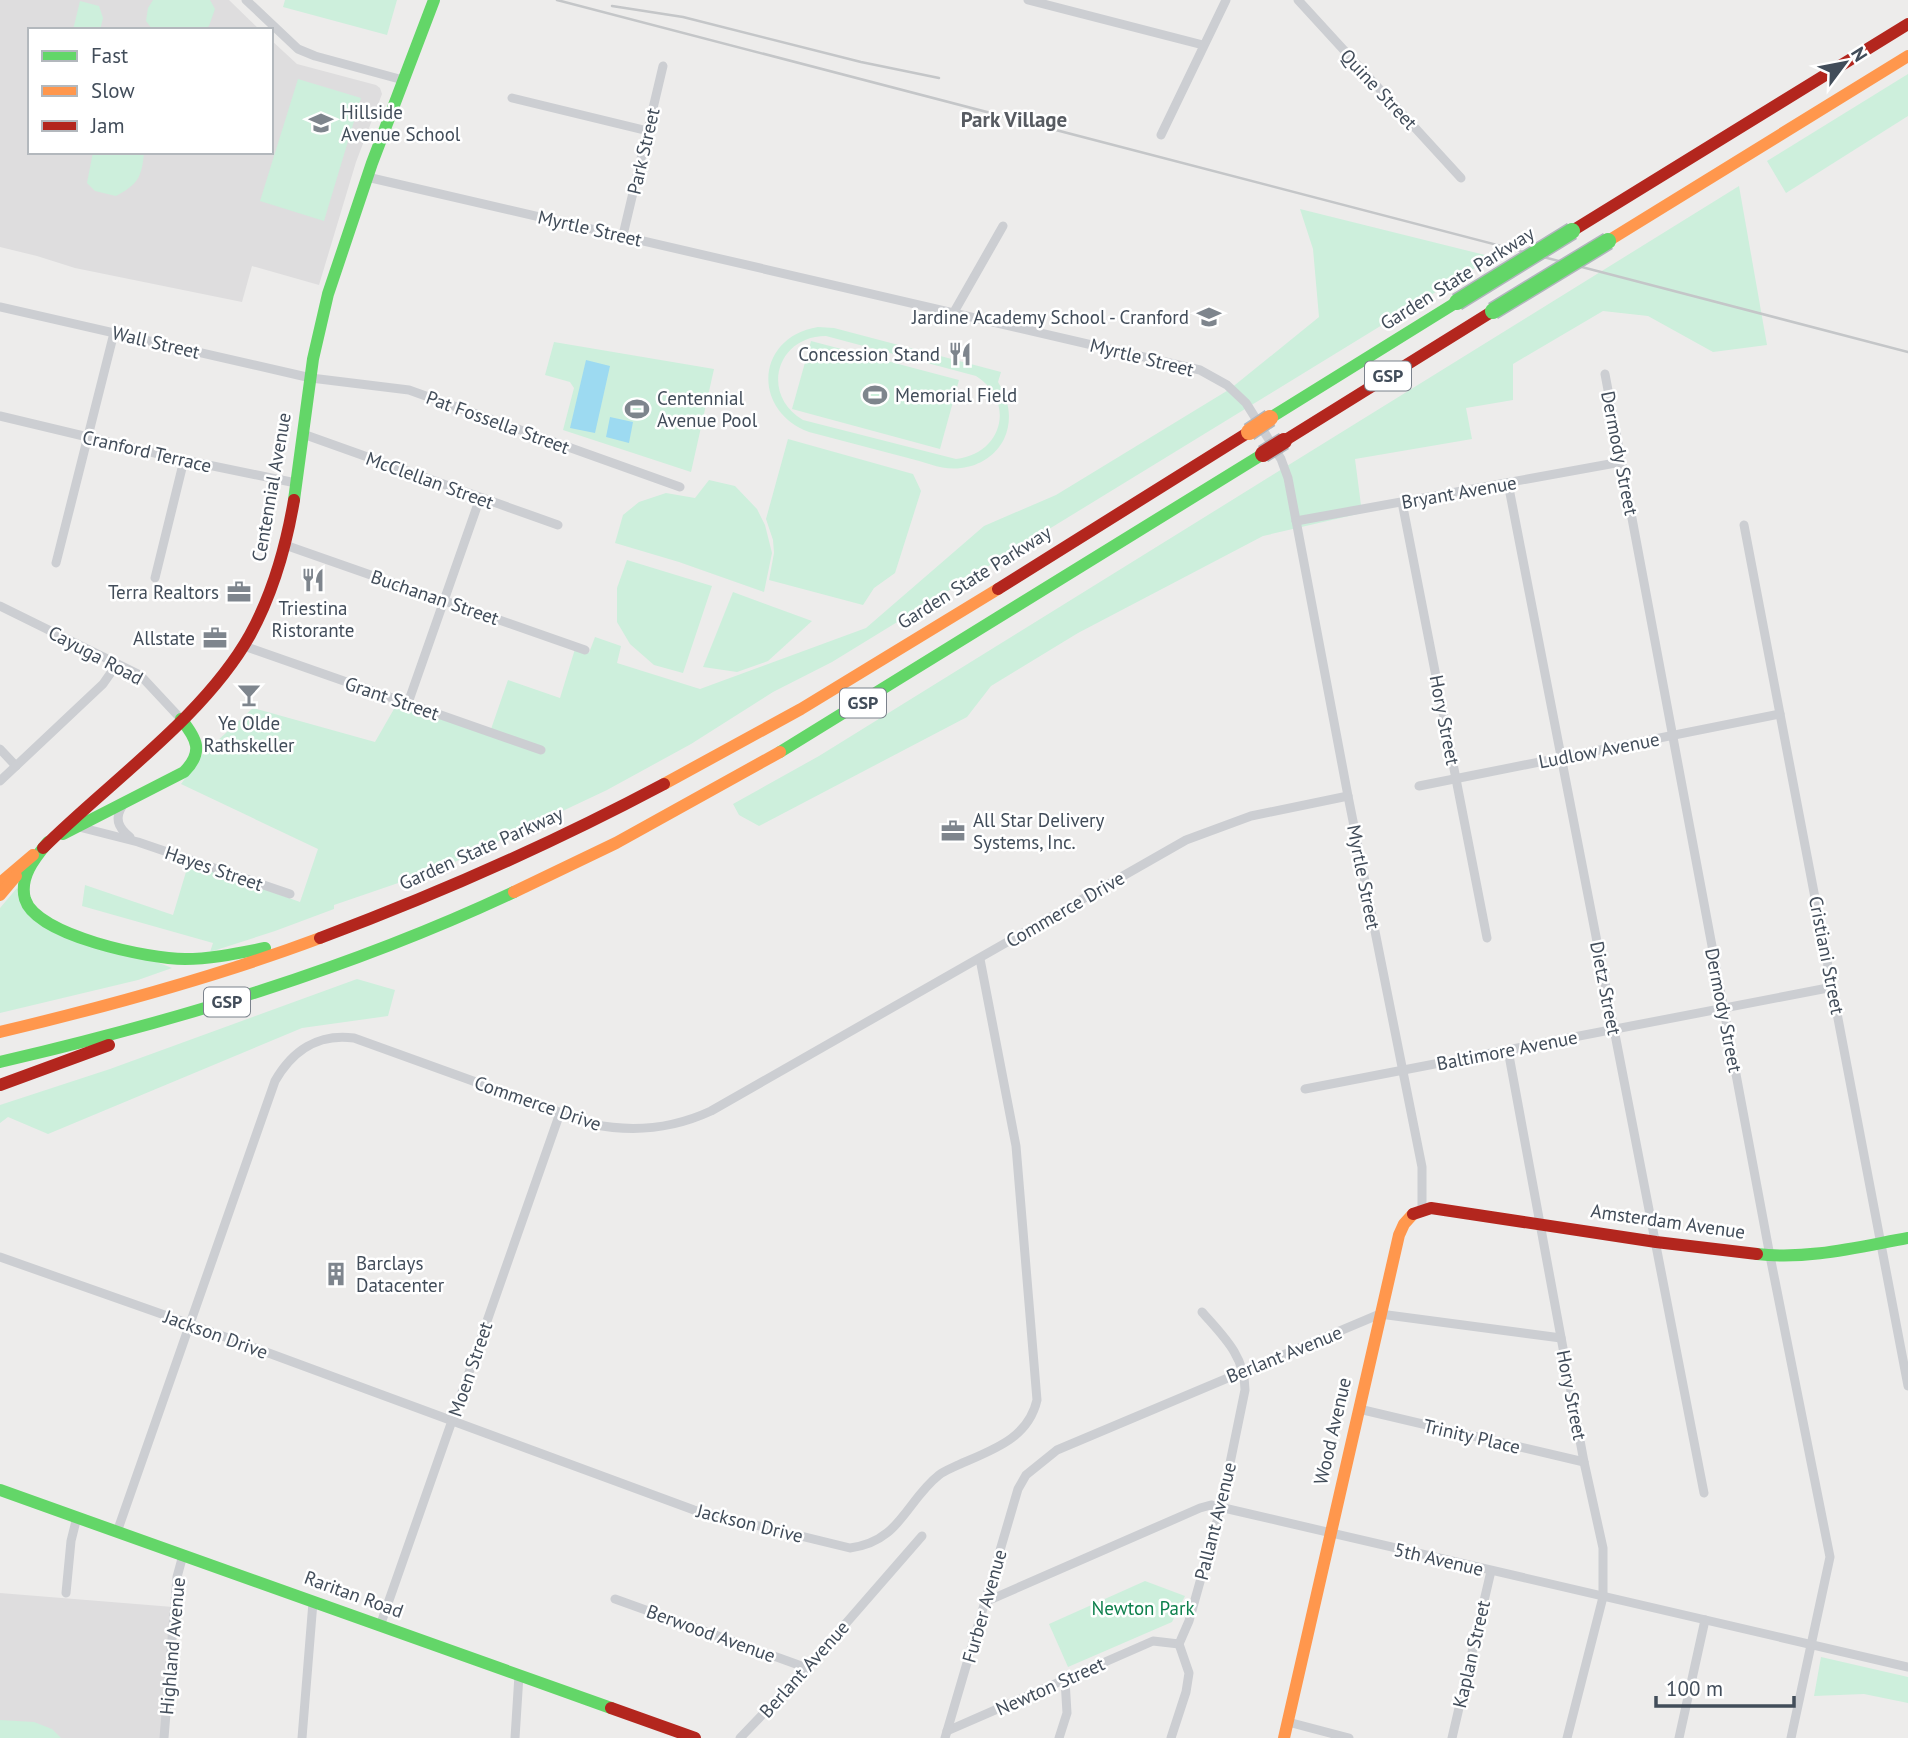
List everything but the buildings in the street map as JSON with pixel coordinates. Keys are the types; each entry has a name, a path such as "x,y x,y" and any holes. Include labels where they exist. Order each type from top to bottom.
{"main road":[{"name":"Centennial Avenue","path":"0,895 48,842 211,690 244,646 268,598 285,545 319,328 329,289 367,177 434,0"},
{"name":"Garden State Parkway","path":"0,1032 174,986 303,944 366,920 554,840 734,746 851,678 1903,28"},
{"name":"GSP","path":"0,1062 123,1033 254,994 351,960 461,916 554,874 676,812 852,710 1908,56"},
{"path":"0,883 48,842 174,779 192,764 197,752 196,743 193,733 181,719"},
{"path":"48,842 29,869 24,882 25,900 30,910 54,926 139,954 174,959 210,957 285,943 366,920"},
{"path":"3,1084 254,994"},
{"name":"Amsterdam Avenue","path":"1422,1209 1431,1208 1656,1242 1770,1256 1813,1255 1908,1238"},
{"name":"Wood Avenue","path":"1286,1730 1401,1228 1408,1218 1422,1209"},
{"name":"Raritan Road","path":"0,1490 695,1738"}],"street":[{"path":"246,0 298,49 403,80"},
{"path":"1028,0 1203,45"},
{"path":"1161,135 1226,0"},
{"name":"Quine Street","path":"1298,0 1461,178"},
{"name":"Park Street","path":"623,235 663,66"},
{"path":"512,99 648,131"},
{"name":"Myrtle Street","path":"367,177 1200,370 1222,382 1246,403 1284,465 1423,1173 1422,1209"},
{"path":"954,312 1003,226"},
{"name":"Wall Street","path":"0,307 311,378"},
{"path":"56,562 114,333"},
{"name":"Dermody Street","path":"1605,374 1770,1256 1830,1557 1791,1738"},
{"name":"Pat Fossella Street","path":"311,378 416,392 680,487"},
{"name":"Cranford Terrace","path":"0,416 86,438 296,484"},
{"name":"McClellan Street","path":"303,434 558,525"},
{"path":"155,578 184,460"},
{"name":"Bryant Avenue","path":"1296,521 1621,462"},
{"name":"Dietz Street","path":"1508,483 1704,1493"},
{"path":"408,703 480,499"},
{"name":"Hory Street","path":"1402,502 1487,937"},
{"name":"Cristiani Street","path":"1744,525 1908,1386"},
{"name":"Buchanan Street","path":"285,545 585,650"},
{"name":"Cayuga Road","path":"0,606 145,679 181,719"},
{"name":"Grant Street","path":"244,646 541,750"},
{"path":"0,781 103,684 117,664"},
{"name":"Ludlow Avenue","path":"1419,786 1780,714"},
{"path":"0,749 16,766"},
{"name":"Commerce Drive","path":"117,1532 275,1081 282,1068 304,1048 331,1037 354,1038 592,1124 626,1129 661,1127 695,1118 1201,834 1251,816 1348,796"},
{"path":"127,802 118,814 118,823 123,831 138,842"},
{"name":"Hayes Street","path":"75,827 138,842 290,894"},
{"name":"Jackson Drive","path":"0,1257 190,1324 694,1510 850,1548 862,1547 883,1536 897,1524 940,1474 1011,1441 1025,1427 1034,1412 1037,1400 1016,1146 980,959"},
{"name":"Baltimore Avenue","path":"1305,1089 1833,987"},
{"name":"Hory Street","path":"1508,1050 1584,1462 1603,1548 1603,1597 1567,1738"},
{"name":"Moen Street","path":"380,1626 560,1113"},
{"name":"Pallant Avenue","path":"1179,1644 1189,1621 1221,1507 1245,1396 1243,1370 1232,1347 1202,1312"},
{"name":"Berlant Avenue","path":"1026,1475 1057,1450 1381,1314 1561,1338"},
{"name":"Trinity Place","path":"1359,1409 1584,1462"},
{"name":"Furber Avenue","path":"946,1734 1018,1489 1026,1475"},
{"name":"5th Avenue","path":"985,1602 1200,1507 1211,1505 1908,1667"},
{"path":"66,1593 71,1541 77,1517"},
{"name":"Berlant Avenue","path":"740,1738 807,1668 922,1536"},
{"name":"Highland Avenue","path":"164,1738 178,1570 183,1555"},
{"name":"Kaplan Street","path":"1452,1738 1491,1571"},
{"name":"Berwood Avenue","path":"615,1599 807,1668"},
{"path":"302,1738 313,1601"},
{"path":"1679,1738 1704,1620"},
{"name":"Newton Street","path":"946,1734 1153,1641 1179,1644"},
{"path":"1171,1738 1186,1692 1189,1672 1179,1644"},
{"path":"515,1738 519,1675"},
{"path":"1059,1738 1067,1713 1065,1680"},
{"path":"1286,1730 1349,1738"}],"shaded area":[{"name":"Hillside Avenue School","path":"0,0 229,0 258,28 28,28 28,154 273,154 273,42 297,64 380,88 382,94 356,162 319,285 252,266 242,302 75,268 0,247"},
{"path":"0,1593 173,1607 163,1738 0,1738"}],"green space":[{"path":"153,0 210,0 215,9 206,28 151,28 146,21 148,8"},
{"path":"285,0 397,0 387,35 283,7"},
{"path":"80,1 99,6 103,18 100,28 73,28"},
{"path":"1908,74 1908,116 1786,193 1767,161"},
{"path":"298,79 361,98 324,221 260,201"},
{"path":"93,154 144,154 138,179 116,196 95,191 87,183"},
{"path":"1739,186 1767,345 1713,352 1648,316 1603,311 1513,364 1513,400 1466,408 1472,439 1355,459 1362,513 1263,536 1078,633 991,686 967,717 759,826 739,815 733,804 819,756"},
{"path":"1300,209 1493,257 832,662 773,692 691,744 607,790 442,868 334,905 334,909 275,931 210,952 213,943 82,906 85,885 173,915 189,862 300,902 318,849 181,784 202,755 253,708 375,742 398,702 490,732 508,680 560,698 575,649 589,653 595,637 621,646 617,663 700,689 866,628 984,526 1056,495 1230,389 1319,317 1313,249"},
{"path":"818,327 834,328 1001,372 998,382 1005,396 1009,417 1004,439 987,459 975,465 955,469 934,466 809,432 790,422 777,408 770,392 768,375 773,359 782,345 797,333","holes":["826,336 976,376 989,387 996,399 1000,412 999,425 994,437 985,447 972,455 956,459 803,420 790,409 781,396 778,382 785,356 795,346 809,339"]},
{"name":"Memorial Field","path":"811,341 959,380 940,449 792,409"},
{"name":"Centennial Avenue Pool","path":"554,342 714,369 691,472 563,430 574,388 570,382 545,375"},
{"path":"788,439 913,474 921,491 895,573 874,588 863,605 769,580 774,553 766,519"},
{"path":"709,480 735,486 757,509 765,525 772,553 764,592 615,543 623,515 639,502 666,493 695,498"},
{"path":"627,560 712,586 683,673 654,665 630,644 617,622 617,588"},
{"path":"733,592 812,621 768,661 737,672 703,667"},
{"path":"17,888 25,911 172,968 138,980 0,1013 0,908"},
{"path":"357,979 395,990 388,1016 302,1028 48,1134 8,1117 0,1123 0,1105 110,1069"},
{"name":"Newton Park","path":"1145,1581 1185,1596 1172,1622 1068,1667 1049,1624"},
{"path":"1821,1657 1908,1677 1908,1703 1864,1694 1814,1696"},
{"path":"0,1720 34,1722 52,1729 61,1738 0,1738"}],"water":[{"path":"586,360 610,366 595,433 570,428"},
{"path":"610,417 633,422 629,443 606,437"}],"railway":[{"path":"557,0 1908,352"},
{"path":"612,6 683,17 861,62 939,78"}],"traffic: fast":[{"path":"294,500 313,359 328,294 372,163 434,0"},
{"path":"1457,302 1572,231"},
{"path":"1493,311 1608,241"},
{"path":"1270,418 1457,302"},
{"path":"780,752 1263,454"},
{"path":"63,834 184,772 194,758 196,745 181,719"},
{"path":"48,842 29,868 24,891 25,899 34,912 50,924 96,943 169,958 205,958 265,948"},
{"path":"0,1062 132,1029 326,969 452,920 514,892"},
{"path":"1757,1254 1814,1254 1908,1238"},
{"path":"0,1490 611,1708"}],"traffic: slow":[{"path":"1608,241 1908,56"},
{"path":"1249,432 1270,418"},
{"path":"664,784 801,709 998,589"},
{"path":"514,892 616,843 780,752"},
{"path":"0,883 33,855"},
{"path":"0,895 16,876"},
{"path":"0,1032 162,990 320,938"},
{"path":"1284,1738 1399,1235 1413,1214"}],"traffic: jam":[{"path":"1572,231 1908,24"},
{"path":"1284,441 1493,311"},
{"path":"998,589 1249,432"},
{"path":"1263,454 1284,441"},
{"path":"43,848 182,721 231,665 250,635 272,586 283,552 294,500"},
{"path":"320,938 495,867 664,784"},
{"path":"0,1085 109,1045"},
{"path":"1413,1214 1431,1208 1656,1242 1757,1254"},
{"path":"611,1708 695,1738"}],"place":[{"name":"Hillside Avenue School","path":"321,123"},
{"name":"Jardine Academy School - Cranford","path":"1209,317"},
{"name":"Concession Stand","path":"960,354"},
{"name":"Memorial Field","path":"875,395"},
{"name":"Centennial Avenue Pool","path":"637,409"},
{"name":"Triestina Ristorante","path":"313,580"},
{"name":"Terra Realtors","path":"239,592"},
{"name":"Allstate","path":"215,638"},
{"name":"Ye Olde Rathskeller","path":"249,695"},
{"name":"All Star Delivery Systems, Inc.","path":"953,831"},
{"name":"Barclays Datacenter","path":"336,1274"}],"district":[{"name":"Park Village","path":"1014,120"}]}
